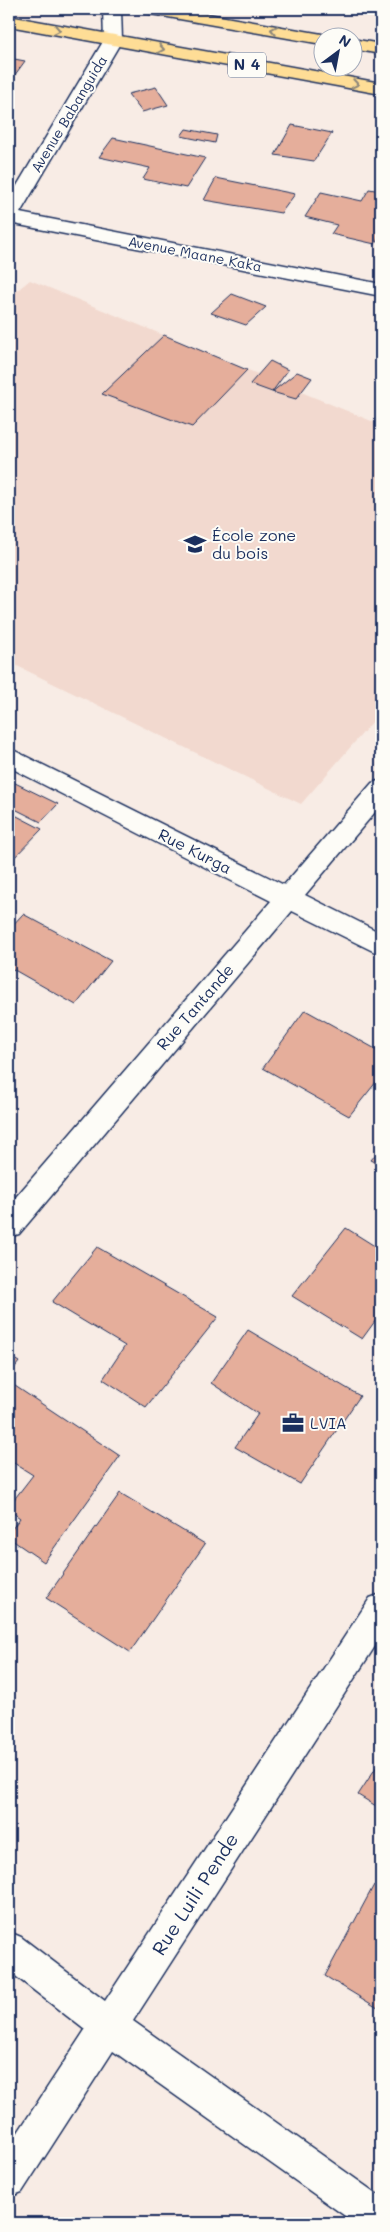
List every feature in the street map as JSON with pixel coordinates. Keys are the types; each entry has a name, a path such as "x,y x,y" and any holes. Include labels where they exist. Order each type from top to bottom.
{"highway":[{"name":"N 4","path":"151,9 312,37"},
{"name":"N 4","path":"9,20 381,89"},
{"path":"362,46 381,49"}],"street":[{"name":"Avenue Babanguida","path":"9,216 113,40 112,9"},
{"name":"Avenue Maane Kaka","path":"9,216 381,290"},
{"name":"Rue Kurga","path":"9,757 381,945"},
{"name":"Rue Tantande","path":"9,1225 381,789"},
{"name":"Rue Luili Pende","path":"9,2179 381,1609"},
{"path":"9,1949 109,2026 381,2219"}],"shaded area":[{"name":"École zone du bois","path":"30,280 381,425 381,712 301,804 9,662 9,297"}],"building":[{"path":"9,58 25,61 9,83"},
{"path":"156,87 168,105 142,112 128,94"},
{"path":"292,125 332,133 314,161 275,155"},
{"path":"186,129 217,135 215,143 181,136"},
{"path":"113,138 205,158 186,188 143,179 150,168 99,157"},
{"path":"216,178 295,194 281,213 204,200"},
{"path":"369,189 381,191 381,234 375,244 331,234 337,225 305,217 321,192 362,201"},
{"path":"232,294 266,307 246,325 211,313"},
{"path":"164,335 247,370 192,427 102,394"},
{"path":"270,361 288,370 272,392 250,384"},
{"path":"297,372 312,378 296,399 272,392"},
{"path":"9,780 58,804 41,822 9,806"},
{"path":"15,815 42,829 9,863 9,822"},
{"path":"23,914 111,961 76,1005 9,967 9,929"},
{"path":"305,1010 381,1052 381,1076 349,1116 263,1068"},
{"path":"381,1148 381,1165 371,1160"},
{"path":"346,1228 381,1250 381,1313 362,1339 292,1296"},
{"path":"97,1247 218,1317 146,1407 103,1379 125,1346 52,1302"},
{"path":"248,1330 360,1396 300,1484 235,1447 258,1414 211,1383"},
{"path":"9,1356 19,1362 9,1375"},
{"path":"9,1382 120,1456 44,1562 9,1538 9,1533 20,1518 9,1510 9,1506 33,1475 9,1460"},
{"path":"120,1493 205,1544 130,1652 46,1598"},
{"path":"381,1760 381,1809 358,1795"},
{"path":"374,1885 381,1889 381,2010 325,1976"}],"place":[{"name":"École zone du bois","path":"195,544"},
{"name":"LVIA","path":"293,1423"}]}
